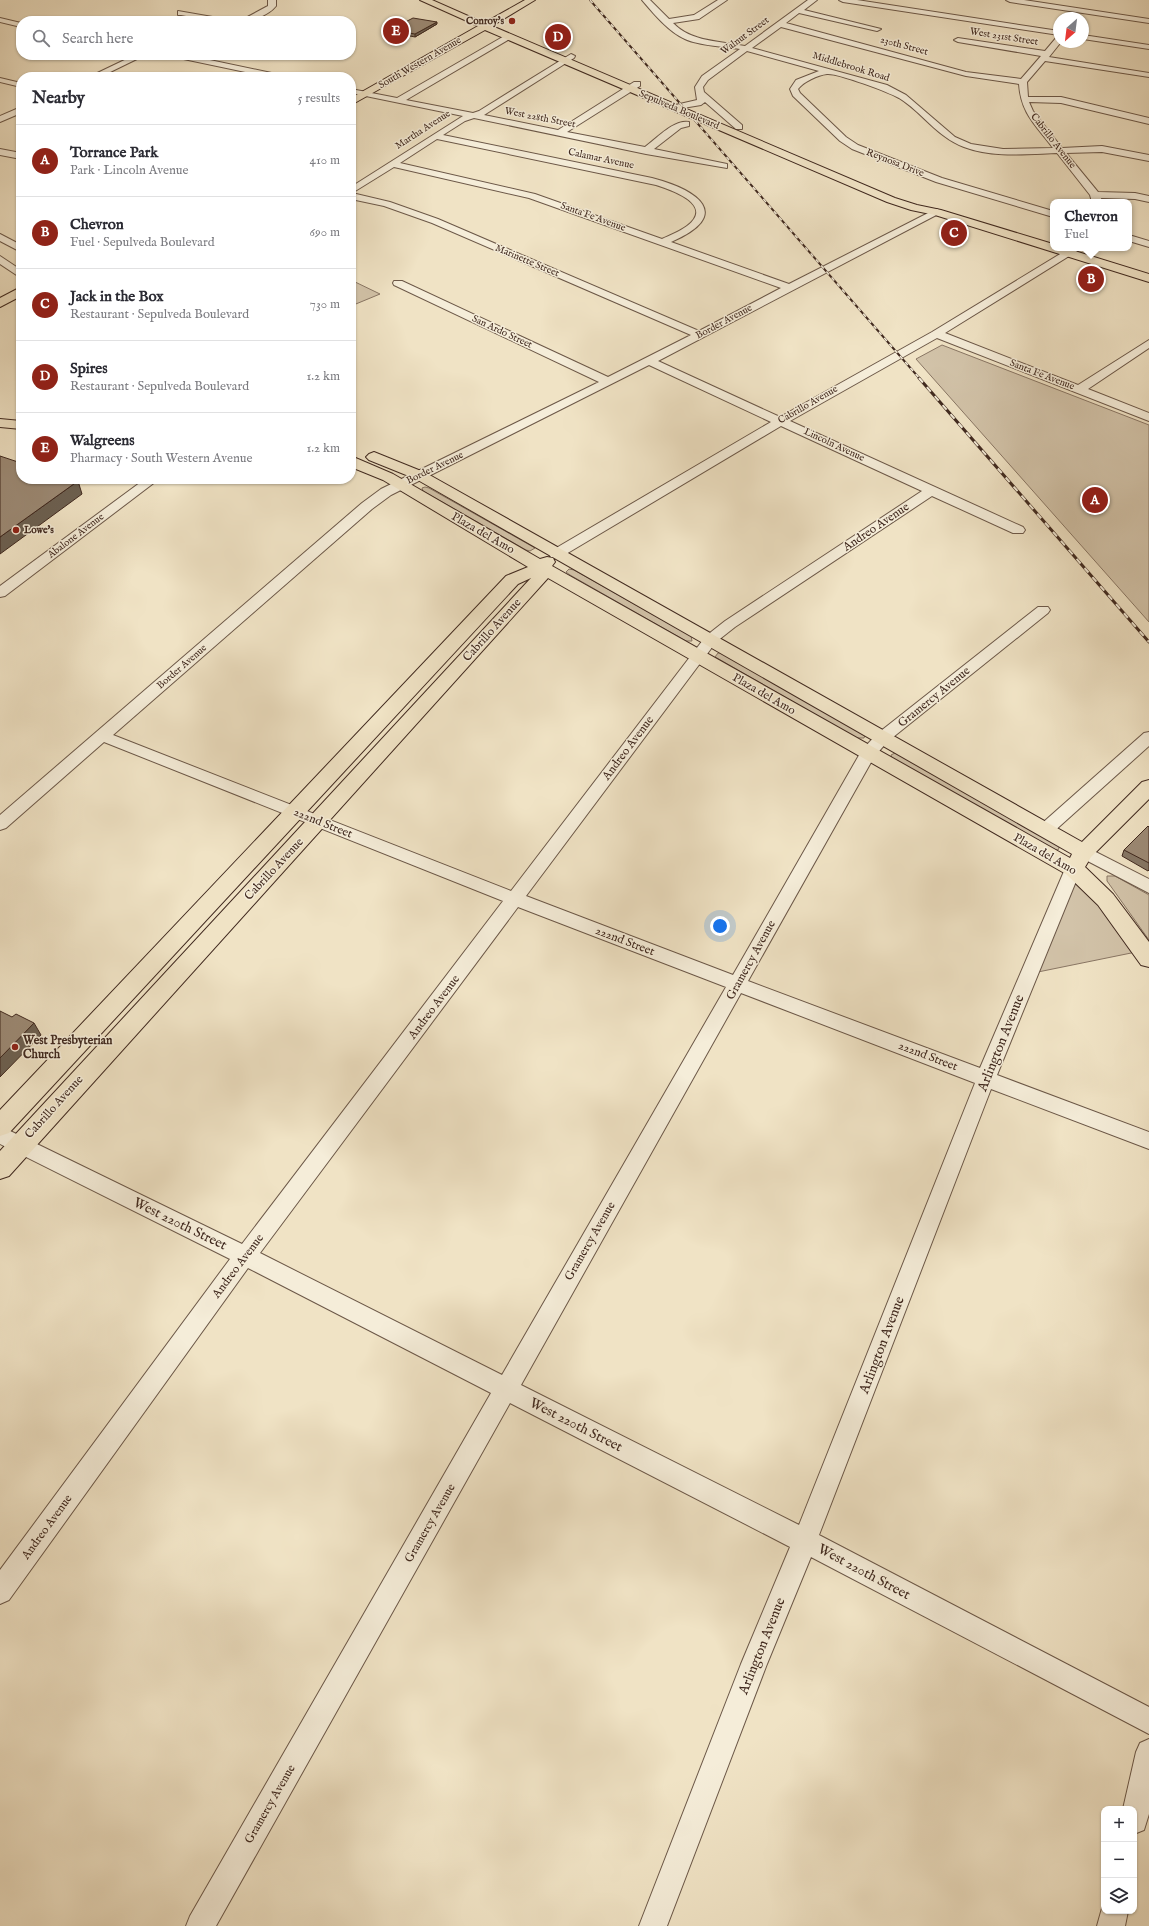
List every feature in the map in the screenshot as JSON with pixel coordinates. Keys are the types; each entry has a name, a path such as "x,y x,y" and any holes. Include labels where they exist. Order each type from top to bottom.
{"main road":[{"name":"Sepulveda Boulevard","path":"424,0 484,22 679,106 816,169 891,200 915,208 937,212 1050,244"},
{"name":"Sepulveda Boulevard","path":"441,0 524,44 567,58"},
{"name":"South Western Avenue","path":"356,94 364,94 389,80 517,0"},
{"name":"South Western Avenue","path":"356,91 399,66 484,22 531,0"},
{"path":"389,80 390,75 403,68 399,66"},
{"name":"Sepulveda Boulevard","path":"679,106 738,127 886,190 925,204 937,212"},
{"path":"816,169 828,165"},
{"name":"Sepulveda Boulevard","path":"1073,251 1149,278"},
{"path":"0,291 16,282"},
{"path":"0,303 16,294"},
{"path":"0,423 16,425"},
{"name":"Plaza del Amo","path":"356,450 421,476 556,554 711,639 1084,852"},
{"name":"Plaza del Amo","path":"356,463 370,468 401,485 868,754 1073,869 1090,881 1104,896 1149,959"},
{"name":"Cabrillo Avenue","path":"0,1126 512,580 541,567 556,554"},
{"name":"Cabrillo Avenue","path":"0,1168 10,1139 318,821 540,579 541,567"},
{"name":"Arlington Avenue","path":"1073,869 1084,852 1149,787"}],"street":[{"path":"254,16 269,9 272,6 272,0"},
{"name":"Middlebrook Road","path":"646,0 666,22 676,31 688,38 745,48 874,84 895,92 909,101 952,139 969,146 1002,152 1108,150 1149,158"},
{"path":"666,22 696,17 723,0"},
{"name":"Walnut Street","path":"701,94 698,90 700,83 745,48 813,0"},
{"path":"843,0 1053,32"},
{"path":"1010,0 1149,21"},
{"path":"1086,11 1092,5"},
{"path":"798,11 854,25 877,29"},
{"path":"181,13 197,16"},
{"path":"0,20 16,24"},
{"name":"230th Street","path":"780,24 972,75 1023,82"},
{"path":"398,101 509,37"},
{"path":"1089,38 1149,47"},
{"name":"West 231st Street","path":"958,40 1149,75"},
{"path":"492,46 508,43 524,44"},
{"path":"1023,82 1053,46"},
{"name":"Martha Avenue","path":"356,188 462,119 482,113 567,58"},
{"path":"104,72 130,60"},
{"path":"199,60 257,72"},
{"name":"Reynosa Drive","path":"827,71 799,82 794,89 796,94 848,143 939,180 1050,213"},
{"path":"0,80 16,84"},
{"name":"Cabrillo Avenue","path":"1023,82 1024,99 1029,111 1096,198"},
{"path":"559,133 632,86"},
{"name":"West 228th Street","path":"364,94 724,166"},
{"path":"679,106 701,102 701,94"},
{"path":"701,94 738,127"},
{"path":"1024,99 1061,100 1086,104 1149,121"},
{"path":"0,120 16,112"},
{"path":"646,151 678,126 686,124"},
{"name":"Calamar Avenue","path":"435,136 636,177 674,188 698,202 700,209 697,221 685,230 663,242"},
{"path":"0,152 16,155"},
{"path":"636,177 665,155"},
{"name":"Santa Fe Avenue","path":"392,164 532,196 790,288"},
{"path":"1096,198 1131,196 1149,199"},
{"name":"Marinette Street","path":"356,197 387,204 435,221 700,335"},
{"name":"Border Avenue","path":"0,824 367,506 386,492 421,476 700,335 937,212"},
{"path":"0,237 16,246"},
{"path":"1132,239 1149,244"},
{"name":"Cabrillo Avenue","path":"556,554 781,421 936,334 1073,251"},
{"path":"0,258 16,271"},
{"name":"San Ardo Street","path":"398,283 606,382"},
{"name":"Santa Fe Avenue","path":"936,334 1149,417"},
{"path":"1079,390 1149,343"},
{"name":"Lincoln Avenue","path":"648,361 1018,530"},
{"name":"Abalone Avenue","path":"0,594 146,484"},
{"name":"Andreo Avenue","path":"0,1590 245,1256 711,639 730,624 932,490"},
{"name":"Gramercy Avenue","path":"200,1926 868,754 882,738 1043,610"},
{"name":"222nd Street","path":"102,736 515,899 1149,1141"},
{"path":"1045,830 1149,737"},
{"path":"1084,852 1149,887"},
{"name":"Arlington Avenue","path":"653,1926 754,1664 805,1541 986,1078 1073,869"},
{"name":"West 220th Street","path":"10,1139 245,1256 805,1541 1149,1721"},
{"path":"1137,1806 1149,1752"},
{"path":"1111,1926 1113,1914"}],"shaded area":[{"path":"356,282 380,294 356,304"},
{"path":"942,345 1149,425 1149,622 916,359"},
{"path":"425,487 535,548 530,551 526,550 423,491 422,488"},
{"path":"569,569 574,570 691,636 692,641 686,641 570,575 566,572"},
{"path":"718,653 722,653 865,735 864,738 856,738 715,657"},
{"path":"895,753 1059,845 1058,850 1052,849 892,758 891,755"},
{"path":"1074,872 1141,951 1033,973"},
{"path":"1107,876 1115,876 1149,895 1149,940 1107,881"}],"building":[{"path":"413,18 437,22 415,34 390,30"},
{"name":"Lowe's","path":"0,456 16,461 16,484 74,484 0,537"},
{"path":"1148,826 1149,827 1149,863 1124,850"},
{"path":"0,1011 12,1017 16,1014 34,1023 0,1058"}],"railway":[{"path":"590,0 920,379"},
{"path":"919,378 1149,642"}],"place":[{"name":"Conroy's","path":"512,21"},
{"name":"Walgreens","path":"396,31"},
{"name":"Spires","path":"558,37"},
{"name":"Jack in the Box","path":"954,233"},
{"name":"Chevron","path":"1091,279"},
{"name":"Torrance Park","path":"1095,500"},
{"name":"Lowe's","path":"16,530"},
{"name":"West Presbyterian Church","path":"15,1047"}]}
